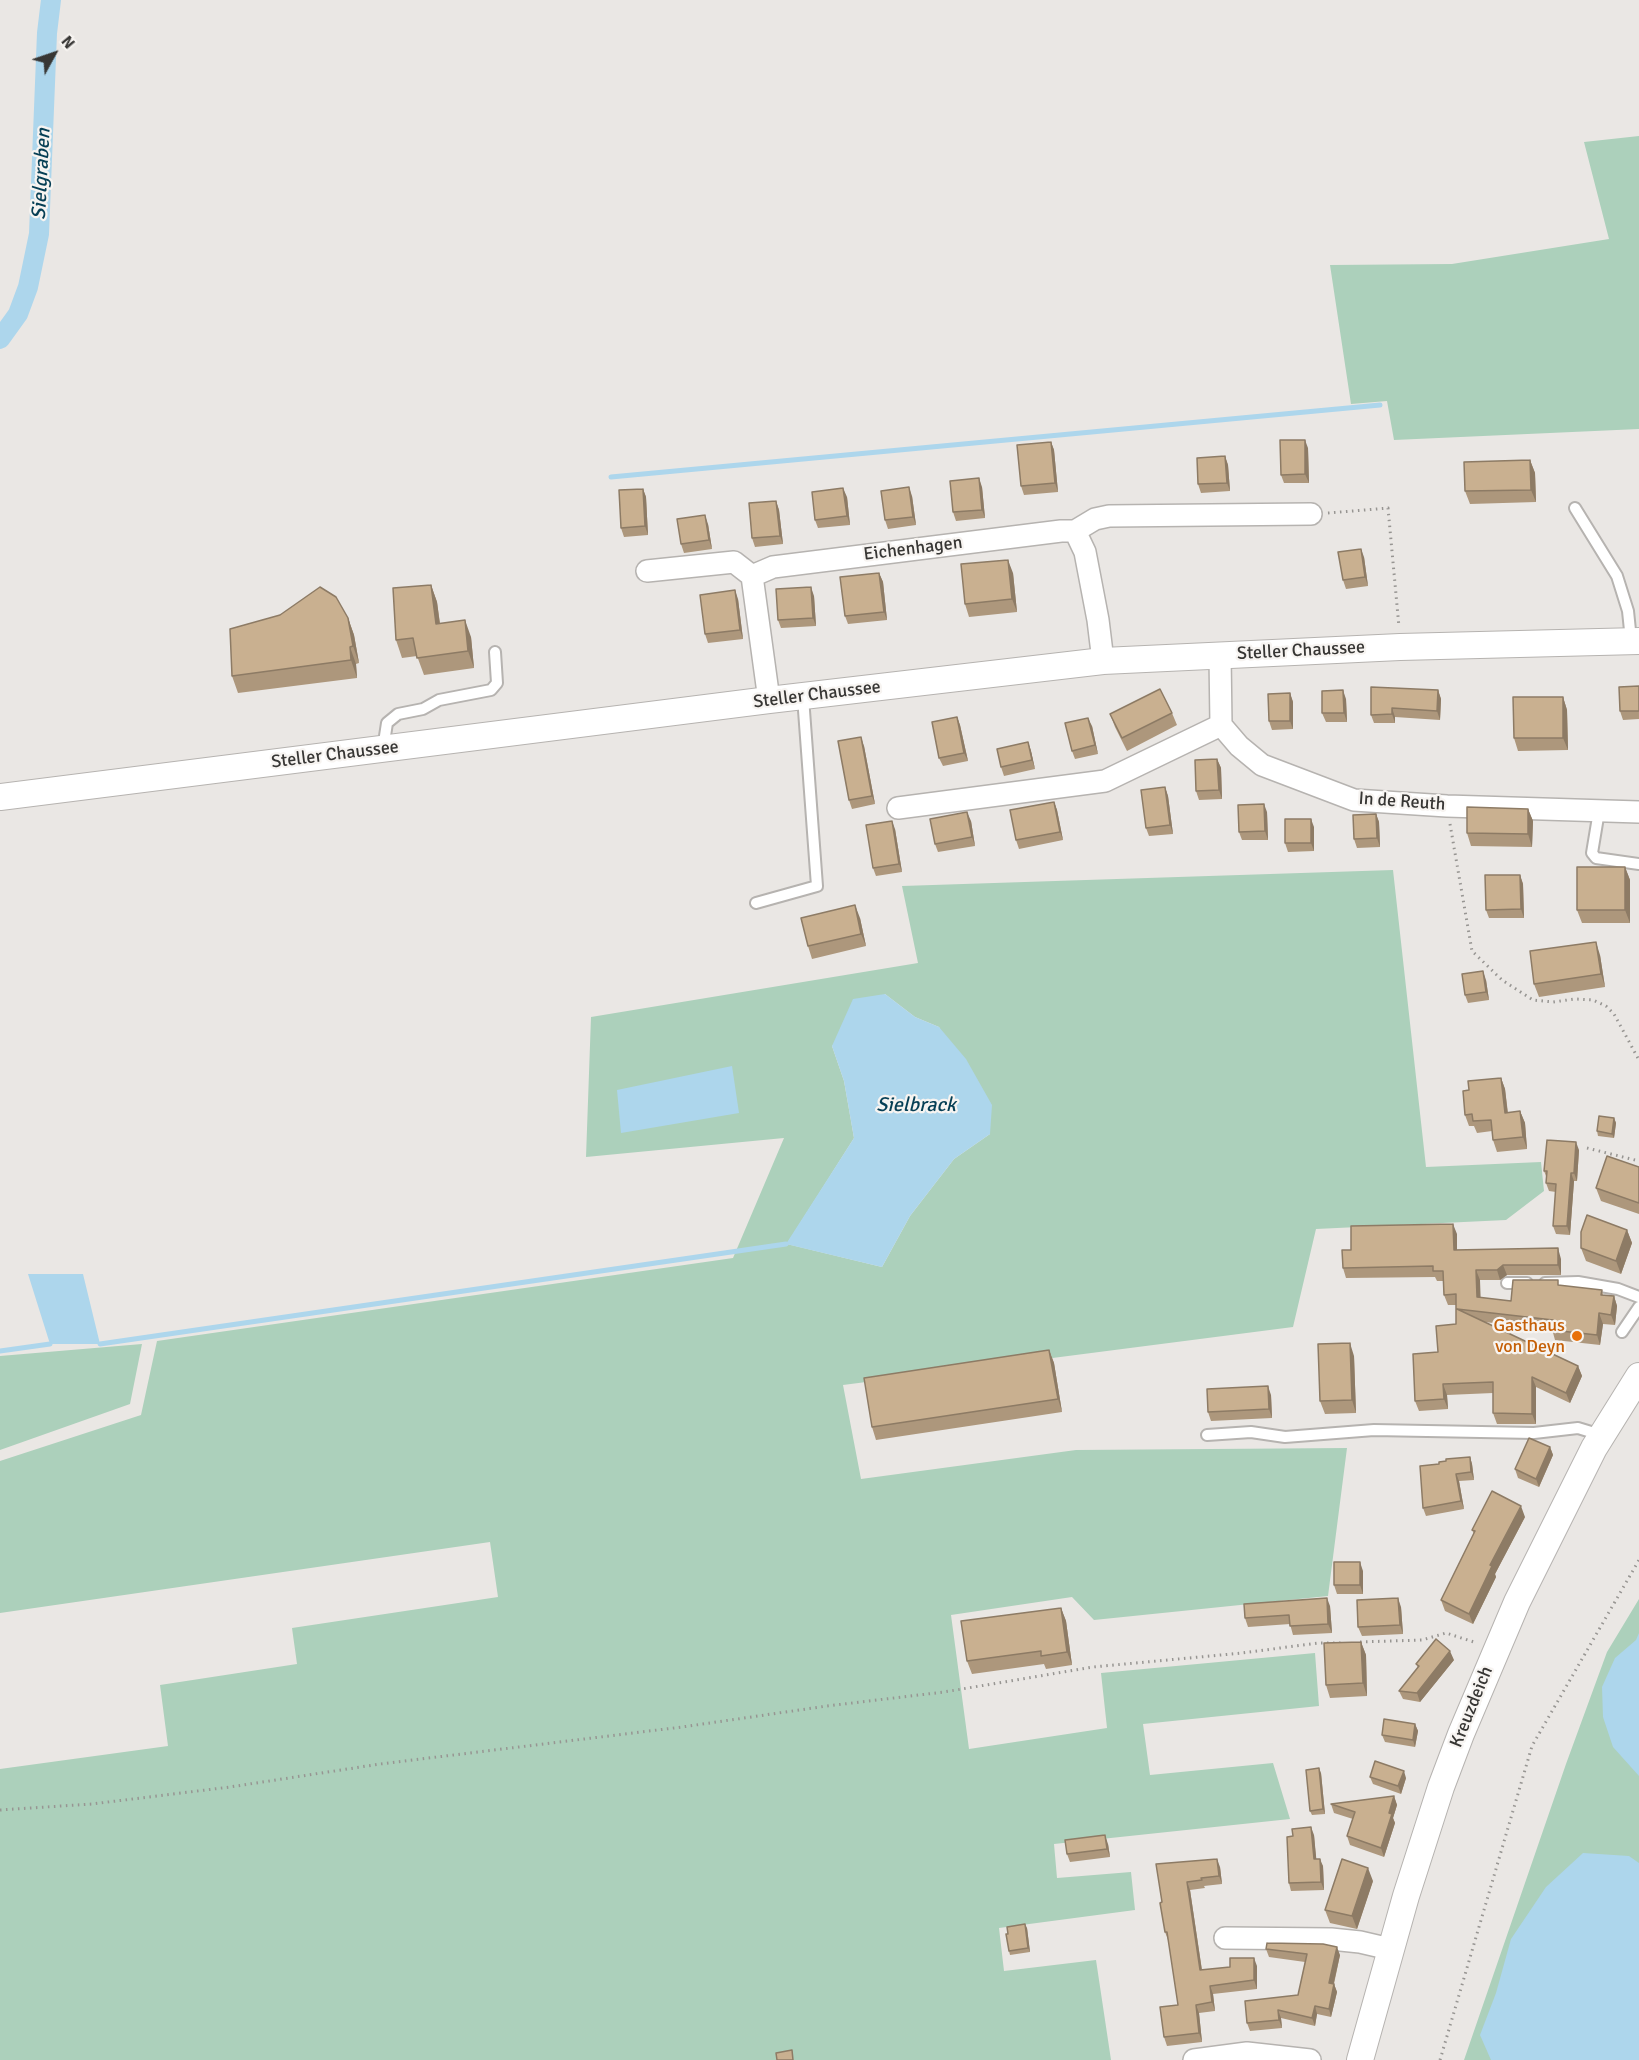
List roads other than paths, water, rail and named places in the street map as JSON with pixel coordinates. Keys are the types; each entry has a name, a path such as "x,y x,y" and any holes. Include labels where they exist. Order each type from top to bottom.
{"street":[{"name":"Eichenhagen","path":"752,576 773,567 1075,531 1095,519 1109,516 1311,514"},
{"path":"1075,531 1085,552 1103,661"},
{"path":"647,571 734,562 752,576 769,700"},
{"name":"Steller Chaussee","path":"0,797 769,700 1103,661 1400,646 1635,641"},
{"path":"898,808 1105,781 1221,725 1220,654"},
{"name":"In de Reuth","path":"1221,725 1239,746 1262,765 1354,800 1447,806 1639,812"},
{"name":"Kreuzdeich","path":"1360,2060 1390,1949 1441,1787 1495,1651 1601,1435 1639,1376"},
{"path":"1225,1938 1331,1939 1360,1942 1390,1949"},
{"path":"1194,2060 1247,2053 1310,2060"}],"lane":[{"path":"1575,508 1617,576 1635,641"},
{"path":"383,749 387,723 398,714 423,709 439,700 490,690 497,683 495,652"},
{"path":"756,903 817,886 803,697"},
{"path":"1599,811 1592,853 1596,858 1639,864"},
{"path":"1507,1283 1578,1282 1618,1288 1639,1297"},
{"path":"1622,1332 1639,1307"},
{"path":"1207,1435 1251,1432 1285,1437 1374,1430 1491,1434 1534,1433 1578,1428 1601,1435"}],"water":[{"name":"Sielbrack","path":"885,994 915,1017 939,1027 966,1059 992,1105 990,1134 954,1159 910,1216 882,1267 786,1244 854,1138 844,1081 832,1046 853,999"},
{"path":"732,1066 739,1113 621,1133 617,1090"},
{"path":"28,1274 83,1274 100,1344 50,1344"},
{"path":"1639,1633 1639,1776 1613,1747 1603,1717 1602,1687 1615,1658 1636,1640"},
{"path":"1583,1853 1629,1856 1639,1863 1639,2060 1491,2060 1480,2035 1496,1993 1511,1939 1546,1887"}],"waterway":[{"name":"Sielgraben","path":"0,339 18,314 28,287 39,234 47,33 51,0"},
{"path":"611,477 1380,405"},
{"path":"100,1344 786,1244"},
{"path":"0,1351 50,1344"}],"place":[{"name":"Gasthaus von Deyn","path":"1577,1336"}]}
